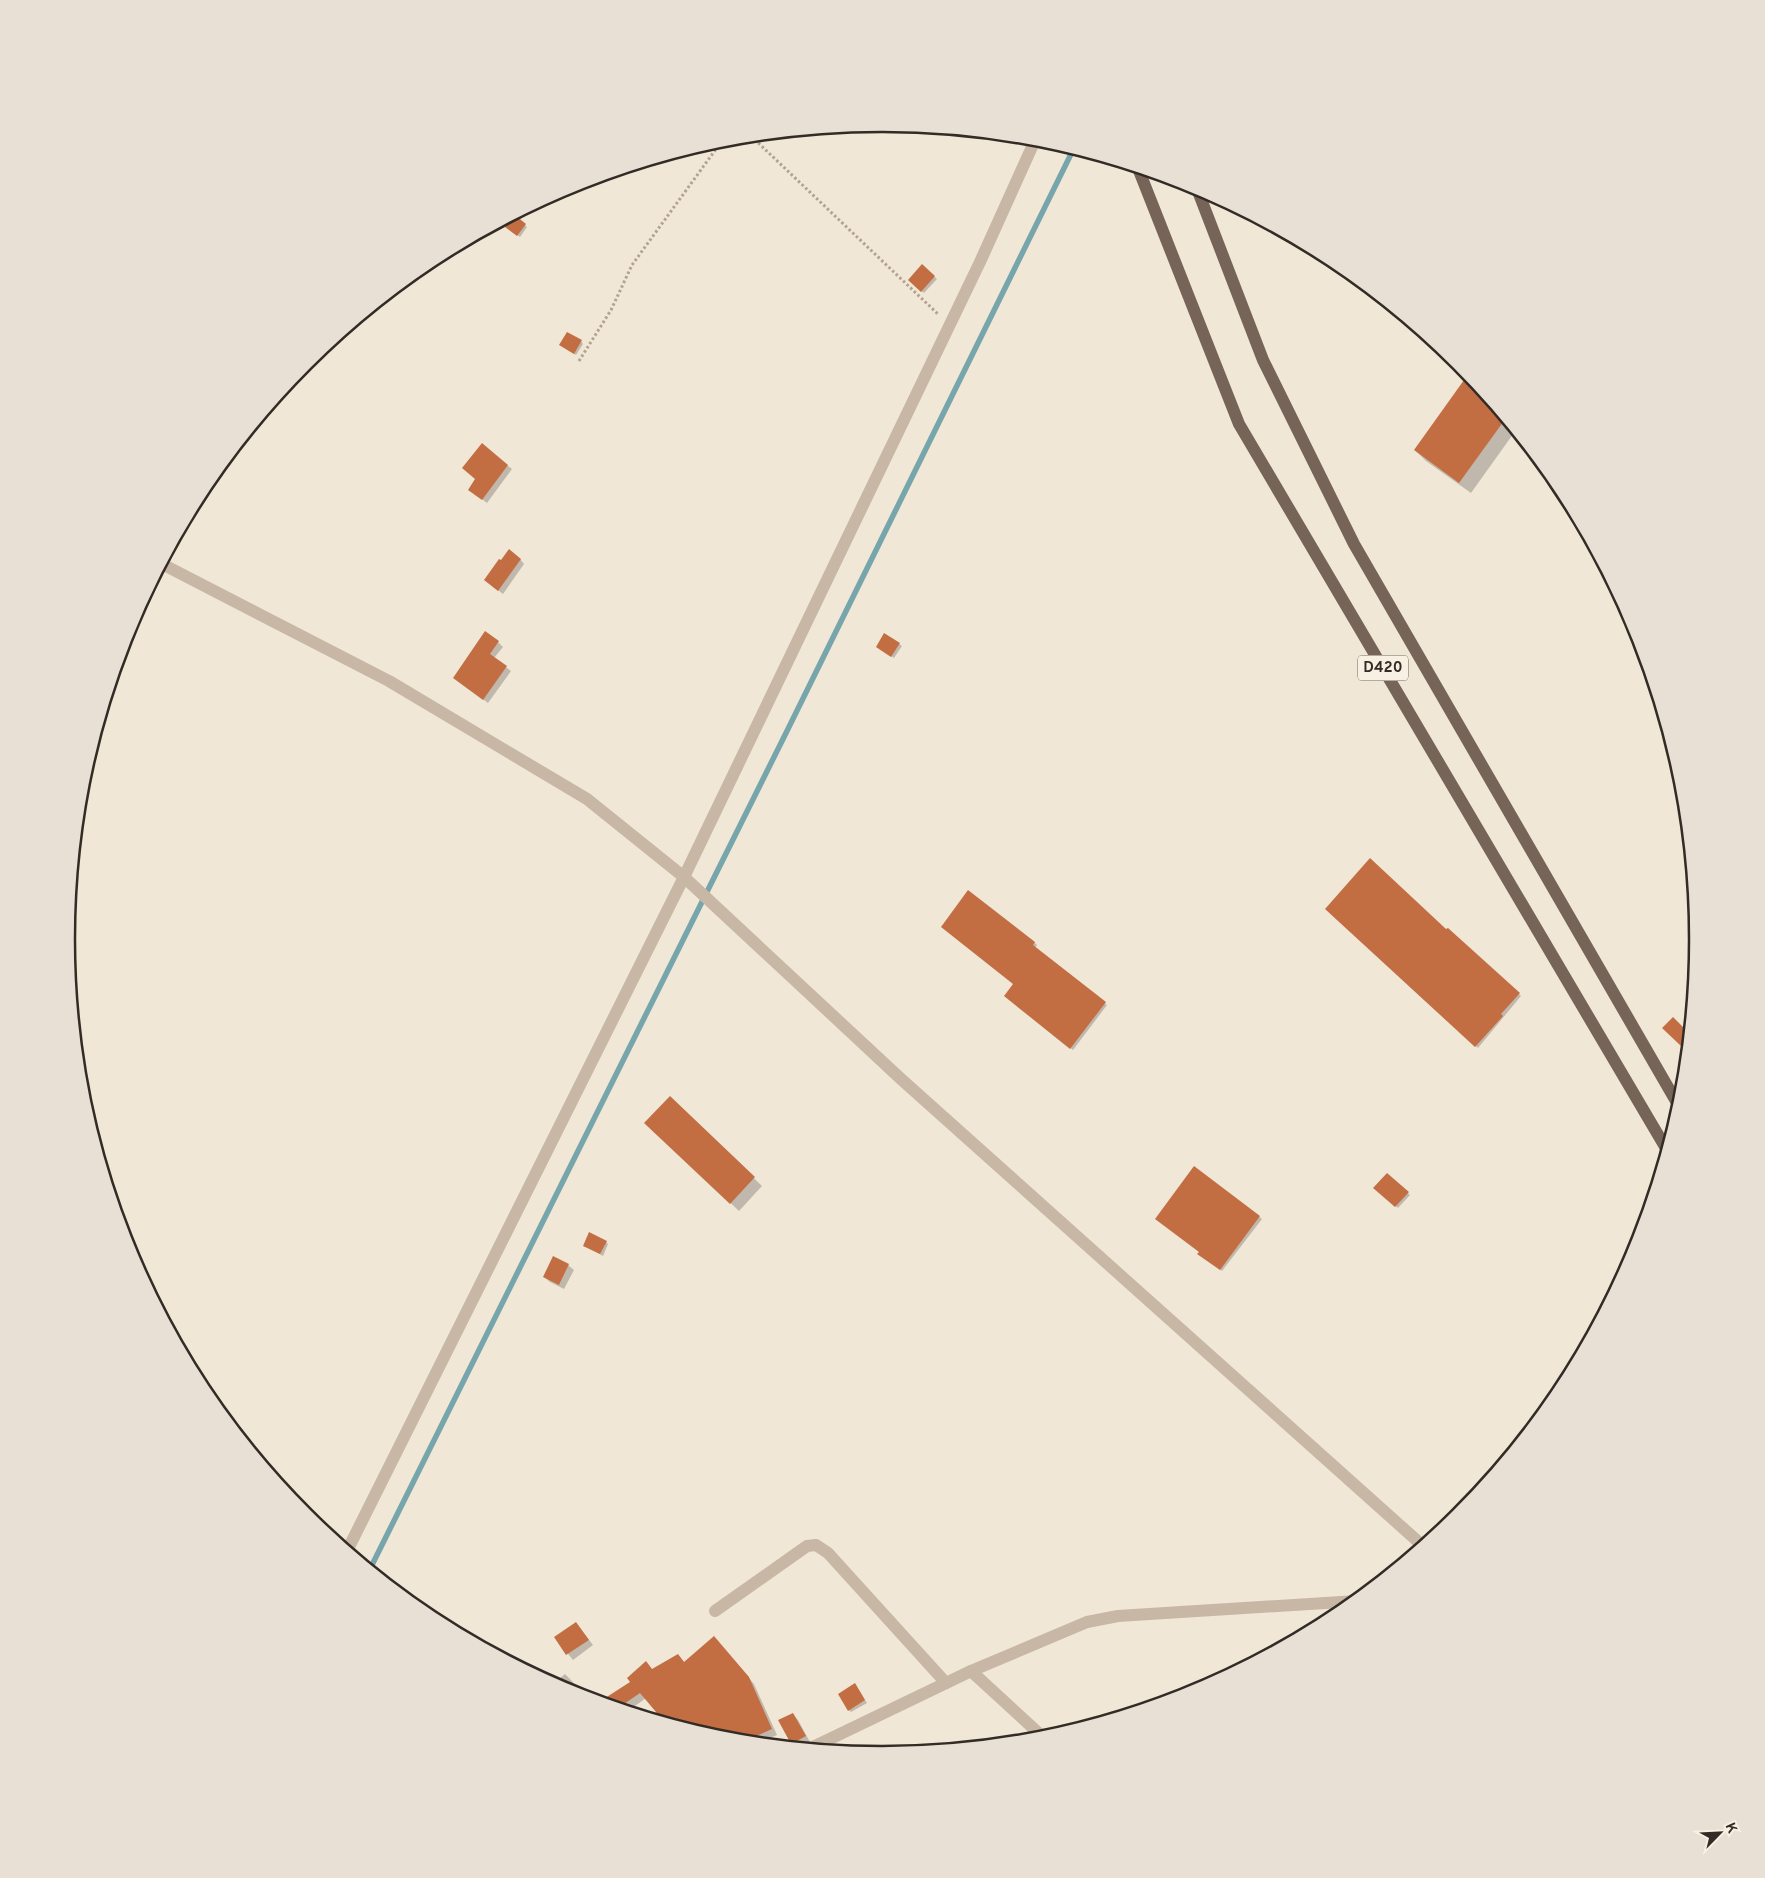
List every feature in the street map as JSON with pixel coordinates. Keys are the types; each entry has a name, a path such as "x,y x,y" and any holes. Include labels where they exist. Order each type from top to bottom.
{"main road":[{"name":"D420","path":"1140,173 1240,424 1663,1142"},
{"name":"D420","path":"1200,197 1263,360 1354,544 1674,1097"}],"street":[{"path":"349,1545 684,878 950,325 1032,146"},
{"path":"166,566 389,681 587,799 684,878 901,1080 1419,1542"},
{"path":"715,1611 807,1546 816,1545 828,1553 946,1683"},
{"path":"819,1744 970,1671 1087,1622 1110,1617 1343,1602"},
{"path":"970,1671 1038,1731"}],"path":[{"path":"757,141 950,325"},
{"path":"579,361 611,310 632,265 716,149"}],"building":[{"path":"519,218 526,224 517,236 505,227"},
{"path":"922,264 935,276 921,292 908,280"},
{"path":"567,332 582,340 574,354 559,345"},
{"path":"1464,380 1503,422 1459,483 1414,450"},
{"path":"482,443 508,465 482,500 468,490 475,479 462,468"},
{"path":"509,549 521,559 498,591 484,580 499,559 501,560"},
{"path":"485,631 499,641 490,654 507,666 483,700 453,678"},
{"path":"884,633 900,643 891,657 876,647"},
{"path":"1370,858 1446,929 1448,928 1520,993 1501,1014 1503,1016 1475,1047 1325,909"},
{"path":"968,890 1035,942 1033,945 1106,1002 1070,1049 1004,996 1013,984 941,927"},
{"path":"1673,1017 1684,1028 1683,1044 1681,1046 1662,1028"},
{"path":"670,1096 755,1177 730,1204 644,1123"},
{"path":"1194,1166 1260,1216 1220,1270 1197,1254 1199,1252 1155,1219"},
{"path":"1387,1173 1409,1192 1395,1207 1373,1188"},
{"path":"589,1232 607,1241 600,1254 583,1246"},
{"path":"553,1256 569,1264 559,1285 543,1277"},
{"path":"576,1622 589,1640 566,1655 554,1637"},
{"path":"714,1636 749,1677 772,1729 756,1736 674,1719 657,1714 640,1693 624,1704 606,1698 630,1682 627,1678 646,1661 652,1669 678,1654 684,1662"},
{"path":"855,1683 865,1700 848,1711 838,1694"},
{"path":"793,1713 806,1736 795,1742 789,1741 778,1720"}],"waterway":[{"path":"372,1564 786,733 1071,154"}]}
